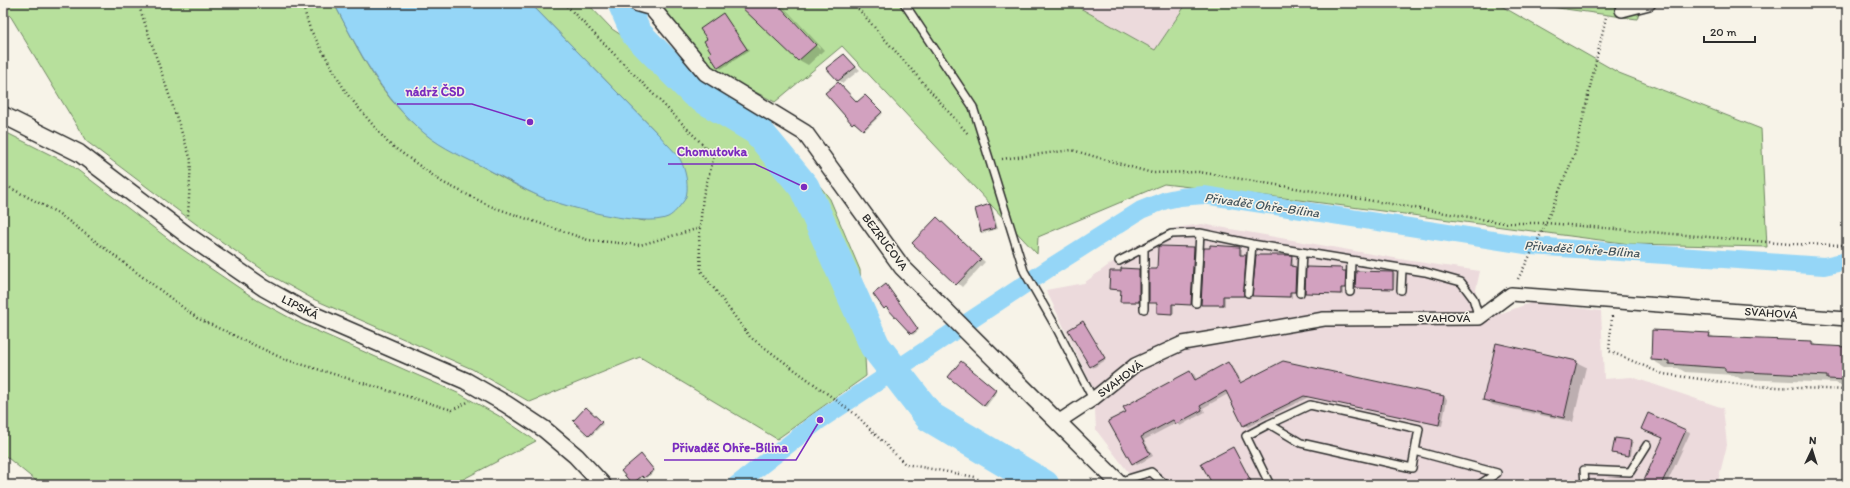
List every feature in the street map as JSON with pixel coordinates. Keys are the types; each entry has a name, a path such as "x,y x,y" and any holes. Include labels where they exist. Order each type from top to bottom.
{"street":[{"path":"1622,10 1649,3"},
{"name":"BEZRUČOVA","path":"644,5 706,73 805,133 902,267 1119,483"},
{"name":"LIPSKÁ","path":"3,115 79,153 187,236 264,288 307,312 466,381 506,404 544,430 576,456 603,485"},
{"name":"SVAHOVÁ","path":"1058,422 1093,399 1135,365 1183,343 1324,319 1479,318 1511,294 1847,319"}],"lane":[{"path":"904,3 973,107 1024,271 1093,399"},
{"path":"1196,303 1200,233"},
{"path":"1119,260 1172,234 1200,233 1252,244 1425,272 1461,282 1473,298 1479,318"},
{"path":"1248,293 1252,244"},
{"path":"1144,248 1144,309"},
{"path":"1300,293 1302,252"},
{"path":"1350,292 1351,260"},
{"path":"1401,290 1402,269"},
{"path":"1269,424 1302,443 1412,468 1419,428 1310,405 1269,424 1246,436 1270,485"},
{"path":"1585,485 1584,470 1630,472 1647,445"},
{"path":"1415,451 1498,473 1479,485"},
{"path":"1119,483 1151,472 1166,485"}],"path":[{"path":"138,3 191,160 187,236"},
{"path":"302,3 310,29 347,94 388,143 442,182 490,206 588,240 640,245 700,228"},
{"path":"564,3 714,156 703,196 700,228 701,271 750,337 855,414 905,464 974,477 986,485"},
{"path":"853,3 972,138"},
{"path":"1516,283 1543,230 1575,152 1606,17 1622,10"},
{"path":"989,160 1072,150 1152,173 1199,172 1505,223 1546,223 1790,244 1847,246"},
{"path":"3,184 58,213 196,318 284,359 452,410 487,393"},
{"path":"1614,302 1609,351 1663,374 1753,386 1847,390"}],"shaded area":[{"path":"1071,3 1187,3 1155,50"},
{"path":"1202,224 1411,261 1480,271 1471,312 1502,313 1533,302 1601,311 1604,379 1632,377 1723,408 1727,445 1717,485 1138,485 1096,430 1094,390 1046,290 1084,283 1132,248 1175,228"}],"green space":[{"path":"3,3 334,3 348,31 381,86 401,111 428,135 459,154 534,194 580,209 645,221 660,136 530,3 587,3 612,29 787,144 830,199 860,270 866,376 777,439 640,357 530,402 472,369 313,299 272,276 196,224 86,141 11,17 3,9"},
{"path":"660,3 1071,3 1155,50 1187,3 1496,3 1619,73 1761,129 1767,247 1630,244 1284,198 1164,184 1038,237 1037,254 842,46 775,102 710,69"},
{"path":"1522,3 1642,3 1637,19"},
{"path":"3,131 71,165 179,247 257,300 301,324 460,394 499,416 536,441 452,485 41,485 3,454"}],"water":[{"path":"334,3 530,3 678,156 687,181 687,193 683,202 668,217 657,220 624,218 586,211 541,197 447,149 424,133 409,120 396,105 362,56"}],"building":[{"path":"737,3 777,3 816,45 798,61"},
{"path":"723,13 747,49 718,68 709,54 711,52 704,41 707,39 700,29"},
{"path":"844,54 856,67 838,81 826,68"},
{"path":"838,82 857,102 865,95 882,112 863,130 854,122 852,124 825,93"},
{"path":"990,204 996,228 981,232 975,209"},
{"path":"937,217 981,259 956,285 912,243"},
{"path":"1210,245 1240,247 1240,255 1246,255 1244,296 1223,296 1223,305 1201,305 1204,248 1210,248"},
{"path":"1159,246 1194,247 1191,305 1172,304 1172,314 1157,313 1157,303 1149,303 1149,269 1157,269"},
{"path":"1256,255 1292,255 1291,266 1296,267 1295,292 1290,292 1290,297 1252,296"},
{"path":"1306,267 1342,268 1342,271 1346,271 1345,288 1341,288 1341,294 1305,293"},
{"path":"1121,268 1139,269 1139,302 1120,302 1121,290 1109,289 1110,271 1121,271"},
{"path":"1356,271 1393,272 1393,289 1355,288"},
{"path":"886,284 918,329 911,334 886,307 884,309 873,294"},
{"path":"1083,321 1105,358 1090,367 1068,330"},
{"path":"1652,330 1710,333 1709,337 1812,341 1812,345 1847,347 1847,380 1827,379 1827,376 1725,371 1725,368 1669,364 1669,361 1651,360"},
{"path":"1496,343 1577,361 1564,418 1483,400"},
{"path":"961,361 996,390 984,406 948,377"},
{"path":"1283,361 1444,396 1439,425 1304,396 1243,426 1226,391 1200,406 1202,410 1176,424 1173,420 1141,437 1150,454 1132,464 1108,421 1126,412 1123,407 1190,371 1195,380 1228,362 1240,383"},
{"path":"586,407 602,422 589,436 573,421"},
{"path":"1648,413 1686,430 1661,485 1642,485 1663,438 1641,429"},
{"path":"1615,438 1631,440 1629,456 1612,453"},
{"path":"1233,447 1253,485 1213,485 1201,464"},
{"path":"641,454 654,470 644,478 642,476 632,484 621,471"}],"waterway":[{"path":"623,3 636,33 695,93 757,130 804,187 875,346 930,417 1044,485"},
{"name":"Přivaděč Ohře-Bílina","path":"736,485 820,420 1051,267 1141,210 1166,200 1180,197 1204,195 1532,246 1824,266 1847,261"}],"place":[{"name":"nádrž ČSD","path":"530,122"},
{"name":"Chomutovka","path":"804,187"},
{"name":"Přivaděč Ohře-Bílina","path":"820,420"}]}
